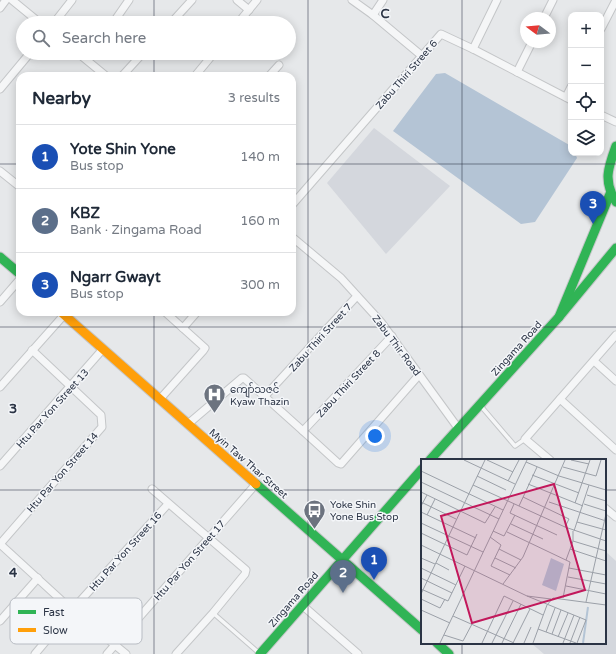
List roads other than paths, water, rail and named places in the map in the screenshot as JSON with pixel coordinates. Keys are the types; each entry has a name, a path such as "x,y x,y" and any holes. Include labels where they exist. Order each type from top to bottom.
{"main road":[{"path":"616,146 608,168 607,184 610,194 616,202"},
{"path":"559,317 610,194"},
{"name":"Zingama Road","path":"431,459 559,317 616,248"},
{"path":"0,256 16,270"},
{"name":"Myin Taw Thar Street","path":"65,316 421,629"},
{"name":"Zingama Road","path":"260,654 421,470"},
{"path":"438,644 449,654"}],"street":[{"path":"0,8 6,0"},
{"path":"12,0 31,16"},
{"path":"59,16 72,0"},
{"path":"117,16 129,0"},
{"path":"177,16 192,0"},
{"path":"237,0 249,10"},
{"path":"244,16 257,0"},
{"path":"352,0 373,15 422,56"},
{"path":"373,15 384,0"},
{"path":"473,49 497,0"},
{"path":"547,12 553,0"},
{"path":"604,23 616,0"},
{"name":"Zabu Thiri Street 6","path":"296,200 441,34 568,98"},
{"path":"517,72 529,48"},
{"path":"0,89 24,60"},
{"path":"87,60 101,72"},
{"path":"126,72 137,60"},
{"path":"198,72 208,60"},
{"path":"273,72 279,65"},
{"path":"604,116 616,122"},
{"path":"0,171 16,184"},
{"name":"Zabu Thir Road","path":"296,240 341,278 381,322 458,428"},
{"path":"0,302 16,284"},
{"name":"Zabu Thiri Street 7","path":"266,396 357,296"},
{"path":"0,386 60,316"},
{"path":"160,399 205,348 169,316"},
{"path":"182,328 192,316"},
{"path":"549,459 525,438 616,335"},
{"name":"Zabu Thiri Street 8","path":"304,431 392,336"},
{"name":"Htu Par Yon Street 14","path":"0,544 102,427 101,415 32,350"},
{"name":"Htu Par Yon Street 13","path":"0,466 103,350"},
{"path":"594,361 616,381"},
{"path":"188,424 242,378 266,396 338,463 341,464 419,375"},
{"path":"560,399 616,450"},
{"name":"Htu Par Yon Street 17","path":"142,614 256,484"},
{"path":"152,489 246,570 245,574 213,613 176,654"},
{"name":"Htu Par Yon Street 16","path":"83,598 168,504"},
{"path":"606,509 616,517"},
{"path":"0,544 59,598"},
{"path":"20,598 38,578"},
{"path":"302,605 358,654"},
{"path":"0,621 10,610"},
{"name":"Htu Par Yon Street 16","path":"35,654 43,644"},
{"path":"115,644 126,654"},
{"name":"Htu Par Yon Street 17","path":"107,654 115,644"}],"lane":[{"path":"479,405 515,446 525,438"},
{"path":"213,613 260,654"}],"water":[{"path":"445,73 568,144 568,156 576,156 577,158 535,222 521,224 393,131 436,74"}],"place":[{"name":"Ngarr Gwayt","path":"593,224"},
{"name":"ကျော်သဇင် Kyaw Thazin","path":"214,414"},
{"name":"Yoke Shin Yone Bus Stop","path":"315,530"},
{"name":"Yote Shin Yone","path":"374,580"},
{"name":"KBZ","path":"343,593"}]}
